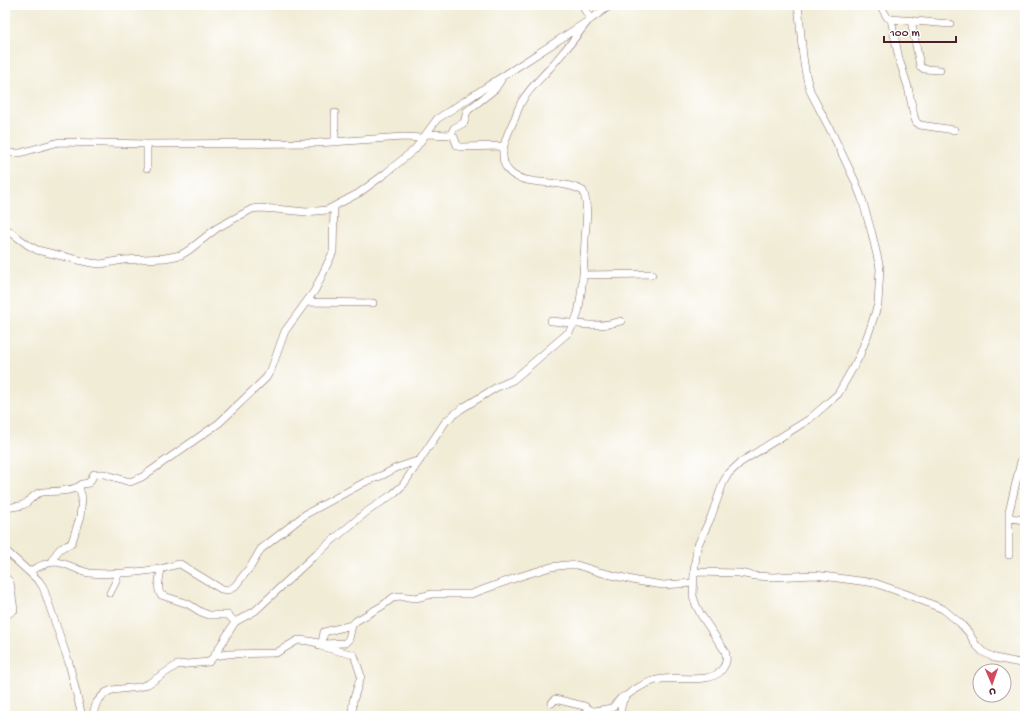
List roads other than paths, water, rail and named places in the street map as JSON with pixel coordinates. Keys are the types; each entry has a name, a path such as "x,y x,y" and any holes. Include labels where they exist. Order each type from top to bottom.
{"street":[{"path":"583,5 590,20"},
{"path":"580,716 592,711 612,708 620,698 638,687 652,681 663,679 702,678 715,676 722,671 726,664 727,657 725,651 704,620 696,605 693,596 693,583 697,547 711,518 723,483 728,474 741,462 808,420 838,394 859,357 878,304 880,268 872,234 855,181 811,93 806,79 803,63 798,5"},
{"path":"880,5 887,17 891,20 899,59 908,87 916,122 920,125 954,130"},
{"path":"5,228 37,250 100,264 123,260 164,258 181,255 217,228 252,209 270,208 306,212 327,210 359,193 386,173 414,149 437,119 590,20 609,6"},
{"path":"92,716 97,702 105,692 139,687 148,684 161,677 173,667 209,662 235,622 254,611 316,554 365,513 393,494 406,480 446,421 461,409 520,374 563,339 569,332 575,323 578,314 583,274 586,200 583,191 561,183 528,180 517,177 507,169 504,162 503,146 521,102 530,89 590,20"},
{"path":"891,20 911,20 950,24"},
{"path":"911,20 920,66 924,69 940,70"},
{"path":"451,134 454,128 464,123 467,111 495,88 503,76"},
{"path":"335,113 335,142"},
{"path":"451,134 454,135 458,146 503,146"},
{"path":"5,153 20,153 59,142 147,144 335,142 451,134"},
{"path":"147,144 147,168"},
{"path":"5,508 22,505 34,495 41,492 60,492 79,487 82,484 89,483 93,475 96,474 116,477 130,482 142,477 219,423 248,397 266,378 271,370 285,331 315,290 333,252 334,207"},
{"path":"583,274 652,274"},
{"path":"307,302 373,302"},
{"path":"551,321 591,326 609,325 621,321"},
{"path":"29,572 42,565 52,562 65,563 78,570 89,573 160,569 180,564 221,589 229,590 242,578 261,549 306,514 365,482 396,468 420,460"},
{"path":"1009,555 1009,512 1021,461"},
{"path":"52,562 61,548 70,545 72,542 80,517 82,498 79,487"},
{"path":"1009,518 1025,520"},
{"path":"5,550 39,581 44,591 69,663 82,716"},
{"path":"322,643 324,632 352,625 394,597 399,596 416,598 432,594 471,594 551,567 577,565 637,581 663,585 693,583"},
{"path":"160,569 158,590 161,595 188,604 201,612 210,615 228,615 235,622"},
{"path":"110,593 117,579 117,572"},
{"path":"694,572 739,572 773,578 815,575 875,583 944,610 960,623 983,652 994,658 1025,664"},
{"path":"5,577 10,582 14,610 5,616"},
{"path":"214,656 228,654 276,653 296,641 346,643 350,639 352,625"},
{"path":"296,641 318,645 338,652 353,654 361,676 353,701 352,716"},
{"path":"621,716 620,709 625,696"},
{"path":"552,703 555,699 584,706 592,711"}]}
